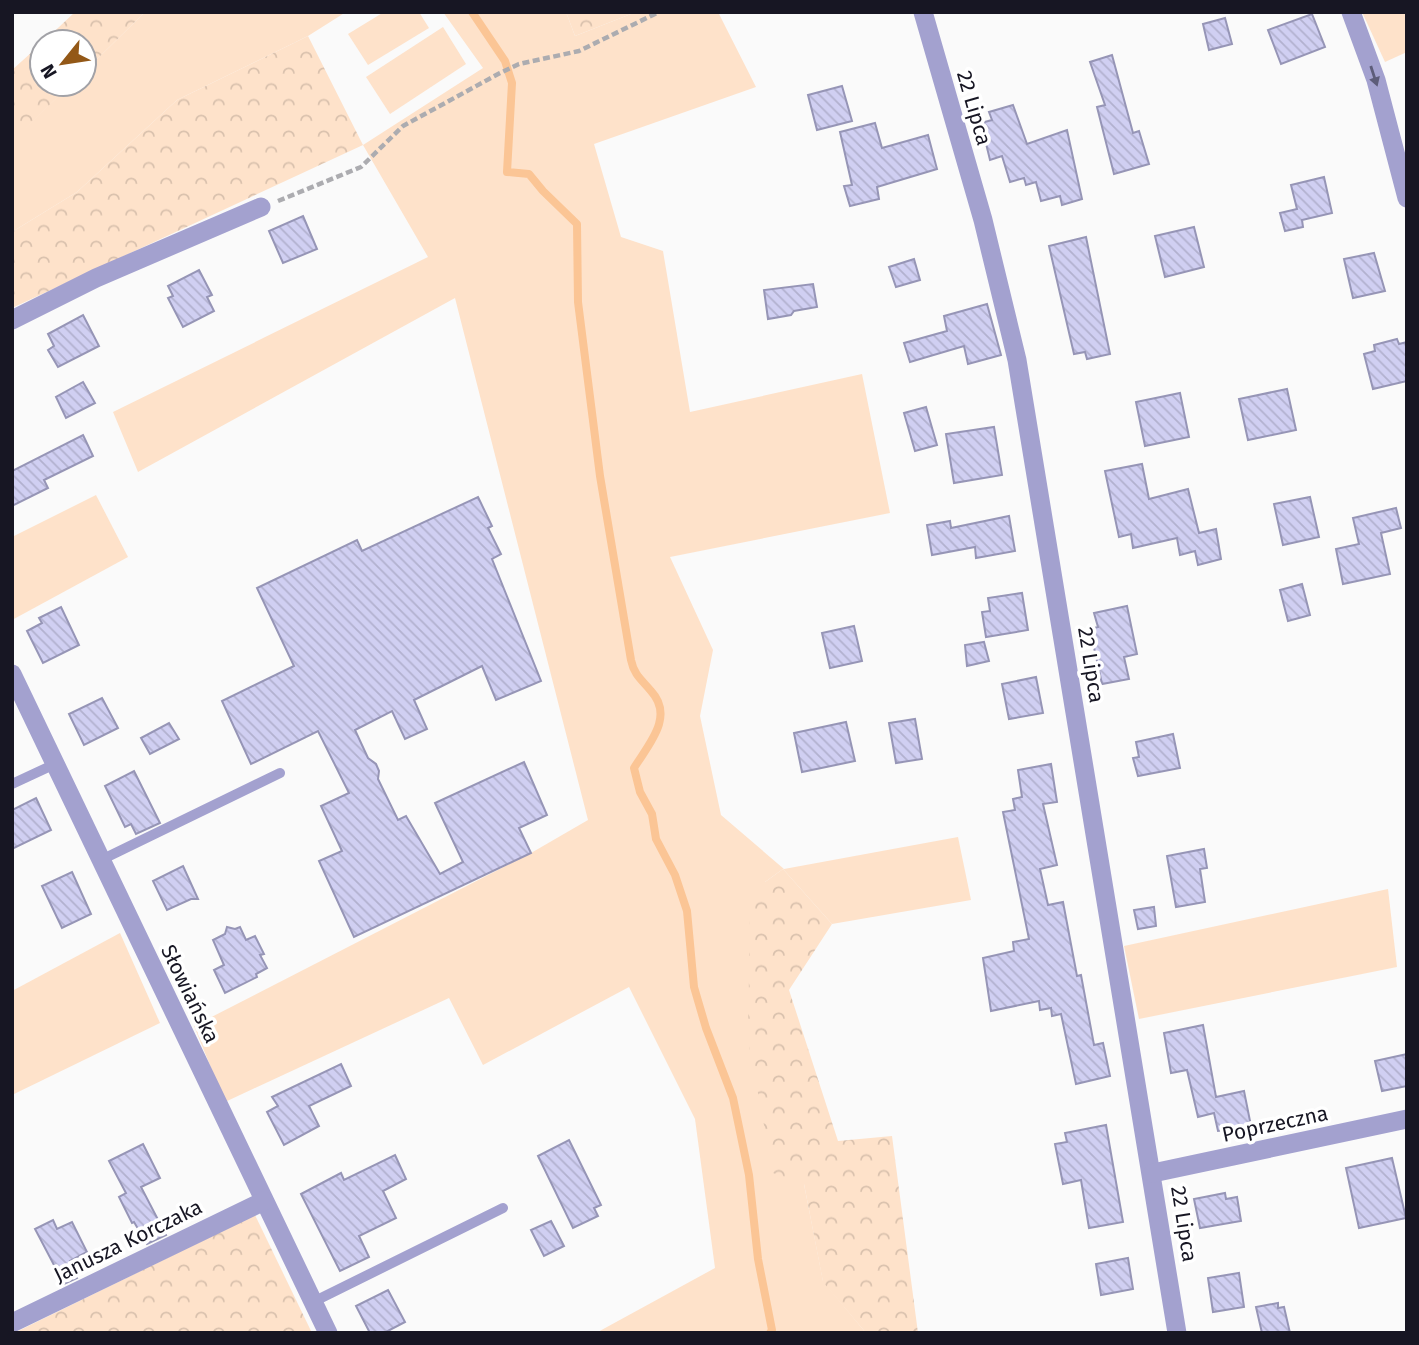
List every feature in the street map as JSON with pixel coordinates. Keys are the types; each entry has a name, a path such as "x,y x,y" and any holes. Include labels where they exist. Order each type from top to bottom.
{"street":[{"name":"22 Lipca","path":"923,12 983,220 1017,360 1153,1173 1177,1333"},
{"path":"1351,12 1376,80 1407,198"},
{"path":"12,320 96,278 261,207"},
{"name":"Słowiańska","path":"12,674 328,1333"},
{"name":"Poprzeczna","path":"1153,1173 1407,1119"},
{"name":"Janusza Korczaka","path":"12,1323 264,1201"}],"lane":[{"path":"12,783 55,764"},
{"path":"101,860 280,772"},
{"path":"313,1302 503,1208"}],"path":[{"path":"261,207 361,167 403,127 500,73 519,64 579,51 659,12"}],"green space":[{"path":"75,12 145,12 98,58 98,28 58,28"},
{"path":"145,12 346,12 308,36 177,100 77,192 12,232 12,131 18,135 56,98 98,98 98,58"},
{"path":"384,12 419,12 429,28 368,65 348,34"},
{"path":"443,12 566,12 575,36 636,12 718,12 756,87 594,144 621,237 663,251 690,412 862,374 890,513 670,557 713,650 700,716 721,815 784,869 958,837 971,900 832,924 783,869 765,882 804,1184 823,1281 866,1333 596,1333 715,1268 695,1119 629,987 483,1065 449,998 225,1102 194,1026 531,853 588,820 455,298 138,472 113,412 428,257 363,145 483,68"},
{"path":"566,12 636,12 575,36"},
{"path":"1362,12 1407,12 1407,52 1385,62"},
{"path":"443,27 466,64 390,114 366,77"},
{"path":"308,36 363,145 12,308 12,232 77,192 177,100"},
{"path":"28,56 28,98 57,98 18,136 12,131 12,70"},
{"path":"96,495 128,557 12,620 12,537"},
{"path":"783,869 832,924 789,990 838,1141 892,1136 918,1333 866,1333 823,1282 804,1184 773,1173 748,1040 750,911 765,882"},
{"path":"1388,889 1397,967 1139,1019 1124,946"},
{"path":"120,933 160,1023 12,1095 12,991"},
{"path":"255,1215 312,1333 14,1333"}],"building":[{"path":"1312,14 1325,47 1281,64 1268,30"},
{"path":"1225,18 1232,44 1209,50 1203,24"},
{"path":"1112,55 1133,133 1139,131 1149,164 1114,174 1097,107 1105,105 1090,62"},
{"path":"842,86 852,121 817,130 808,95"},
{"path":"1013,105 1027,144 1067,130 1082,199 1062,205 1060,196 1041,201 1036,182 1026,185 1024,178 1010,182 1002,156 990,160 981,123 992,120 989,112"},
{"path":"875,123 882,148 928,135 937,169 877,187 879,199 850,206 844,186 852,185 840,132"},
{"path":"1324,177 1332,213 1302,220 1303,227 1285,231 1280,213 1297,209 1291,185"},
{"path":"303,216 317,249 283,263 269,231"},
{"path":"1194,227 1204,267 1165,277 1155,236"},
{"path":"1086,237 1110,354 1087,359 1085,352 1074,354 1049,246"},
{"path":"1374,253 1385,291 1353,298 1344,259"},
{"path":"914,259 920,280 896,287 889,267"},
{"path":"199,270 212,295 207,297 214,311 183,327 168,298 173,296 168,286"},
{"path":"813,284 817,307 768,319 764,290"},
{"path":"987,304 1001,355 968,364 964,346 910,362 904,343 947,331 944,316"},
{"path":"83,315 99,346 58,367 48,350 54,346 48,334"},
{"path":"1397,339 1399,344 1407,342 1407,381 1373,389 1364,354 1375,351 1374,345"},
{"path":"83,382 95,403 66,418 56,397"},
{"path":"1287,389 1296,430 1248,440 1239,399"},
{"path":"1180,393 1189,437 1145,446 1136,402"},
{"path":"926,407 937,445 915,451 904,413"},
{"path":"994,427 1002,475 954,483 946,434"},
{"path":"83,435 93,456 44,480 48,488 12,506 12,471"},
{"path":"1142,464 1149,499 1188,489 1199,533 1216,529 1221,559 1198,565 1195,551 1180,555 1177,538 1133,548 1131,534 1119,537 1105,471"},
{"path":"478,497 492,526 488,528 501,554 492,559 541,681 496,700 482,666 414,700 427,729 405,739 392,711 355,730 368,758 376,764 378,779 398,820 406,816 440,874 463,862 435,803 524,762 547,815 519,828 531,853 354,937 319,861 342,851 321,806 349,793 318,731 251,764 222,701 294,666 257,588 357,540 362,551"},
{"path":"1310,497 1319,537 1283,545 1274,504"},
{"path":"1396,508 1401,528 1381,533 1390,574 1343,584 1336,549 1359,544 1353,518"},
{"path":"1009,516 1015,551 976,558 975,547 932,555 927,525 950,521 951,528"},
{"path":"1302,584 1310,615 1288,621 1280,590"},
{"path":"1022,593 1028,630 986,637 982,612 990,611 988,598"},
{"path":"1127,606 1137,654 1124,657 1129,679 1102,684 1090,629 1098,627 1094,613"},
{"path":"61,607 79,645 43,663 27,631 42,623 39,618"},
{"path":"854,626 862,661 830,668 822,633"},
{"path":"984,642 989,661 967,666 965,645"},
{"path":"1036,677 1043,713 1009,719 1002,684"},
{"path":"102,698 118,728 84,745 69,714"},
{"path":"915,719 922,759 896,763 889,723"},
{"path":"846,722 855,761 802,772 794,733"},
{"path":"169,723 179,739 150,754 141,738"},
{"path":"1173,734 1180,768 1138,776 1133,758 1139,757 1136,742"},
{"path":"1051,764 1057,802 1043,804 1057,865 1040,869 1048,905 1063,902 1077,976 1081,975 1094,1045 1103,1043 1110,1076 1076,1084 1061,1014 1052,1016 1051,1008 1040,1010 1039,1001 991,1011 983,958 1014,951 1013,942 1029,939 1003,812 1015,810 1013,799 1022,797 1018,770"},
{"path":"134,771 160,823 136,834 131,824 125,827 105,786"},
{"path":"36,798 51,830 12,849 12,810"},
{"path":"1204,849 1207,868 1200,869 1205,902 1176,907 1167,856"},
{"path":"183,866 198,899 191,899 167,910 153,881"},
{"path":"72,872 91,914 62,928 42,886"},
{"path":"1154,907 1156,926 1138,929 1134,910"},
{"path":"227,927 240,927 246,940 255,936 264,954 260,955 267,968 256,974 257,977 225,993 214,970 224,965 213,940 225,934"},
{"path":"1203,1025 1216,1097 1244,1091 1252,1131 1228,1137 1226,1130 1218,1131 1214,1113 1198,1117 1187,1070 1171,1073 1164,1033"},
{"path":"1407,1054 1407,1086 1382,1091 1375,1061"},
{"path":"341,1064 351,1086 309,1106 319,1126 284,1145 267,1112 278,1106 272,1097"},
{"path":"1106,1125 1123,1222 1089,1228 1081,1180 1063,1184 1055,1144 1067,1142 1065,1133"},
{"path":"569,1140 601,1205 594,1208 598,1216 573,1228 538,1156"},
{"path":"143,1144 160,1178 141,1187 166,1235 147,1244 134,1222 132,1223 119,1197 126,1193 109,1161"},
{"path":"395,1155 406,1179 383,1191 396,1218 359,1236 369,1257 340,1271 301,1194 341,1173 344,1180"},
{"path":"1392,1158 1406,1218 1359,1228 1346,1168"},
{"path":"1225,1193 1226,1199 1237,1197 1241,1221 1200,1228 1194,1199"},
{"path":"53,1220 57,1229 72,1222 87,1252 70,1261 77,1278 64,1284 35,1229"},
{"path":"551,1221 564,1246 544,1256 531,1230"},
{"path":"1128,1258 1133,1289 1101,1295 1096,1264"},
{"path":"1239,1273 1244,1307 1213,1312 1208,1278"},
{"path":"388,1290 405,1322 384,1333 370,1333 356,1306"},
{"path":"1278,1303 1278,1308 1284,1307 1290,1333 1262,1333 1256,1307"}],"waterway":[{"path":"472,12 505,61 512,83 507,172 529,174 577,224 578,302 600,476 631,660 636,674 658,701 660,711 657,731 634,768 640,792 652,814 656,839 675,875 687,911 694,987 706,1028 733,1098 749,1175 758,1259 772,1330 770,1333"}]}
